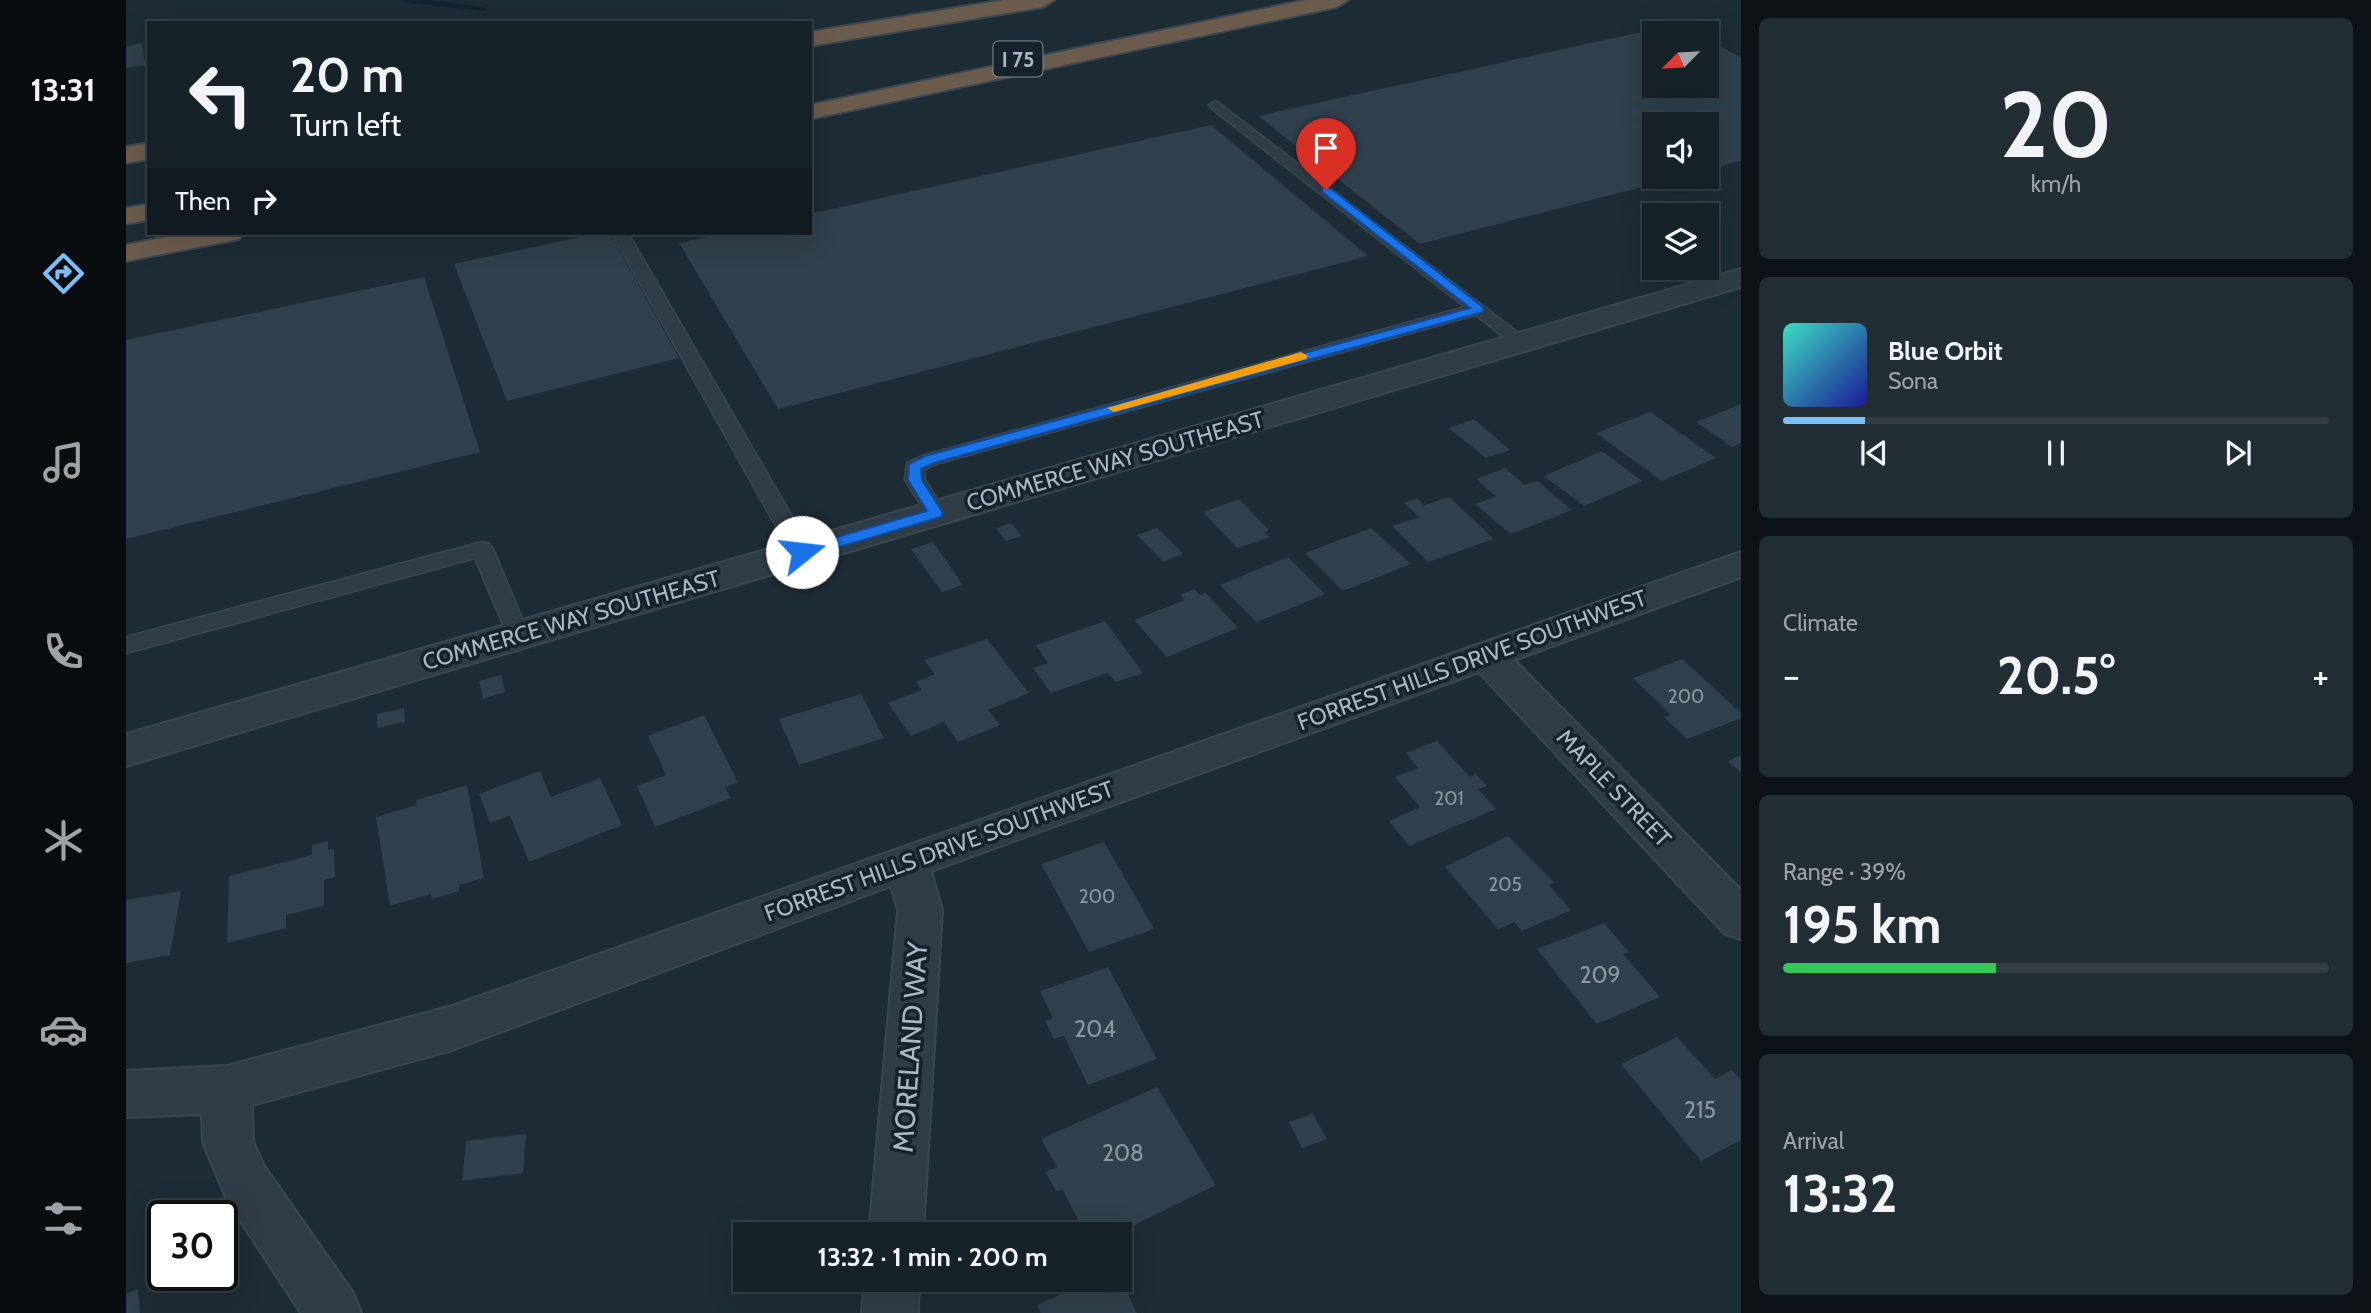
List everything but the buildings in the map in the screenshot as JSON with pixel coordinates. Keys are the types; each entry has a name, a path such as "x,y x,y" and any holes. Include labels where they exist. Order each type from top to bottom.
{"highway":[{"name":"I 75","path":"812,39 1043,0"},
{"name":"I 75","path":"812,95 1226,23 1337,0"},
{"path":"812,112 1226,23"},
{"path":"126,155 147,151"},
{"path":"126,216 147,212"},
{"path":"126,253 219,235"}],"street":[{"name":"COMMERCE WAY SOUTHEAST","path":"126,750 1741,278"},
{"name":"FORREST HILLS DRIVE SOUTHWEST","path":"126,1094 227,1089 452,1028 906,862 1741,564"},
{"name":"MAPLE STREET","path":"1486,655 1741,920"},
{"name":"MORELAND WAY","path":"897,1222 920,910 906,862"},
{"path":"227,1089 228,1143 246,1184 333,1313"},
{"path":"890,1313 891,1292"}],"lane":[{"path":"1216,105 1521,342"},
{"path":"621,235 802,552"},
{"path":"936,513 915,480 914,467 929,460 1479,309"},
{"path":"126,645 482,549 518,635"}],"waterway":[{"path":"405,0 483,9"}],"slow traffic":[{"path":"1114,408 1301,356"}],"route":[{"path":"802,552 936,513 915,480 914,467 929,460 1479,309 1326,190"}]}
